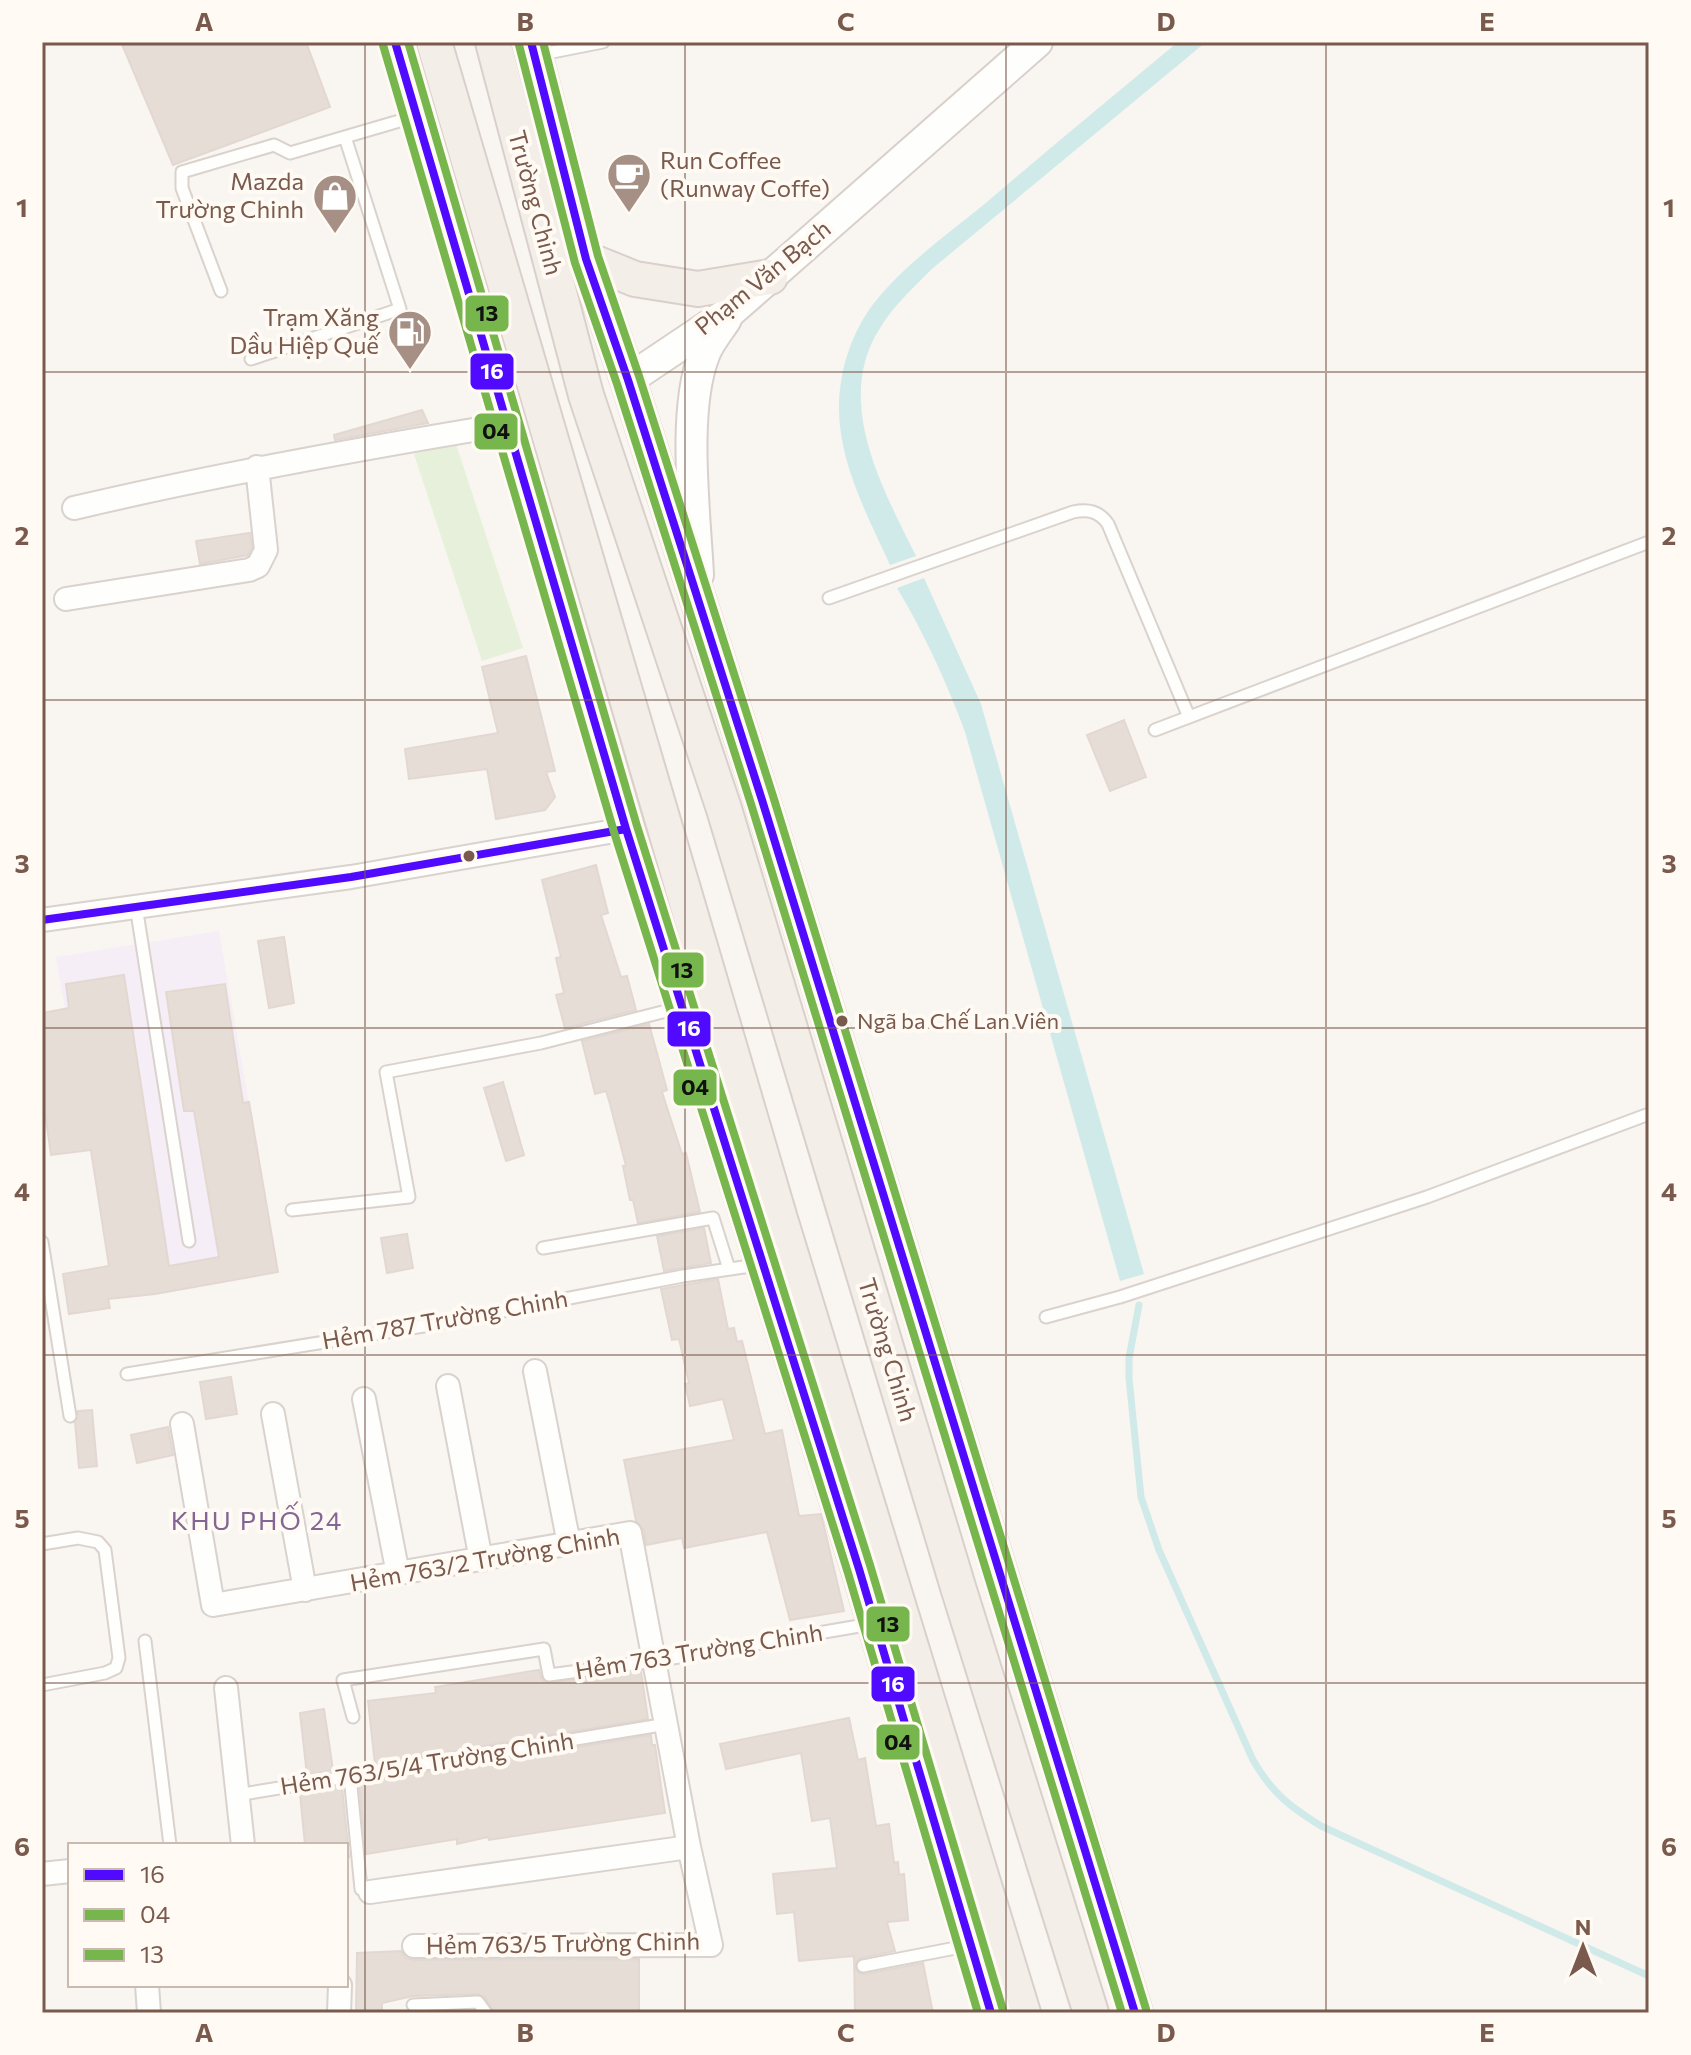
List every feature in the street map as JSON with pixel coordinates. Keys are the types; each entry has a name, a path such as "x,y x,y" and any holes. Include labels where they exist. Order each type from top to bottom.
{"main road":[{"path":"395,42 626,829 875,1623 991,2013"},
{"name":"Trường Chinh","path":"434,42 780,1219 1023,2013"},
{"name":"Trường Chinh","path":"493,42 586,395 724,809 1091,2013"},
{"name":"Trường Chinh","path":"532,49 586,259 700,605 1135,2013"},
{"path":"547,244 635,279 698,289 770,277"},
{"path":"509,424 628,380"},
{"path":"1016,1773 1039,1703"}],"street":[{"name":"Phạm Văn Bạch","path":"628,380 731,311 1037,42"},
{"path":"700,605 692,451 695,391 704,354 731,311"},
{"path":"74,508 257,467 509,424"},
{"path":"66,599 249,570 258,566 266,550 257,467"},
{"path":"42,920 351,877 626,829"},
{"path":"535,1371 569,1544"},
{"path":"448,1386 481,1560"},
{"path":"364,1399 398,1574"},
{"path":"273,1414 305,1590"},
{"name":"Hẻm 763/2 Trường Chinh","path":"182,1424 213,1605 630,1533 655,1661"},
{"name":"Hẻm 763/5 Trường Chinh","path":"414,1946 711,1945 689,1847 655,1661"},
{"path":"226,1688 243,1843"},
{"path":"370,1892 689,1847"},
{"path":"42,1874 68,1871"},
{"path":"147,1987 149,2013"},
{"path":"339,2013 340,1987"}],"lane":[{"path":"532,49 603,42"},
{"path":"221,291 182,188 182,172 274,145 290,153 417,116"},
{"path":"251,359 400,309 345,137"},
{"path":"829,598 1073,512 1090,511 1108,524 1189,717"},
{"path":"1155,730 1649,542"},
{"path":"136,906 189,1241"},
{"path":"292,1210 409,1197 386,1072 541,1043 683,1007"},
{"path":"1046,1317 1120,1297 1427,1197 1649,1114"},
{"path":"543,1248 713,1218 729,1269"},
{"path":"42,1243 70,1416"},
{"name":"Hẻm 787 Trường Chinh","path":"127,1374 436,1324 763,1264"},
{"path":"42,1544 78,1538 98,1542 105,1550 119,1658 116,1668 105,1673 42,1685"},
{"name":"Hẻm 763 Trường Chinh","path":"353,1717 343,1680 544,1649 549,1675 655,1661 875,1623"},
{"path":"145,1641 170,1843"},
{"name":"Hẻm 763/5/4 Trường Chinh","path":"237,1795 667,1724"},
{"path":"350,1776 361,1889 370,1892"},
{"path":"863,1966 971,1945"},
{"path":"413,2005 478,2002 486,2013"}],"shaded area":[{"path":"219,931 278,1272 115,1299 56,957"}],"green space":[{"path":"455,441 523,648 482,661 414,454"}],"water":[{"path":"1178,42 1206,42 933,268 880,328 867,356 861,385 862,415 878,474 916,556 890,565 863,507 843,447 840,426 842,378 859,326 874,303 913,262"},
{"path":"924,578 981,704 1144,1274 1120,1281 965,732 934,658 897,588"}],"building":[{"path":"121,42 306,42 330,107 173,165"},
{"path":"422,410 428,423 335,440 334,435"},
{"path":"250,533 252,547 248,555 200,564 196,541"},
{"path":"526,656 555,771 546,772 555,797 545,810 496,819 487,769 409,779 405,749 498,733 482,667"},
{"path":"1124,720 1146,777 1110,791 1087,735"},
{"path":"596,865 608,913 601,915 621,977 627,976 636,1010 565,1028 556,995 564,993 556,958 561,957 542,880"},
{"path":"284,937 294,1003 269,1008 258,941"},
{"path":"124,975 169,1266 219,1257 194,1111 184,1111 166,992 225,984 243,1103 249,1102 278,1272 155,1294 108,1299 110,1308 69,1314 63,1274 109,1266 91,1150 51,1155 42,1092 42,1013 69,1008 66,984"},
{"path":"649,1024 667,1090 662,1092 682,1154 686,1153 700,1212 638,1223 606,1091 595,1094 582,1041"},
{"path":"503,1082 524,1155 506,1161 484,1088"},
{"path":"704,1228 711,1263 664,1271 657,1236"},
{"path":"407,1234 413,1268 387,1273 381,1238"},
{"path":"718,1279 728,1329 734,1328 737,1342 742,1341 765,1434 782,1430 799,1516 821,1514 844,1611 790,1620 767,1532 684,1548 682,1538 646,1545 644,1530 636,1521 624,1460 734,1440 723,1399 690,1406 685,1384 689,1383 679,1339 672,1340 661,1289"},
{"path":"231,1377 237,1414 206,1419 200,1382"},
{"path":"92,1410 97,1466 79,1468 75,1422 78,1411"},
{"path":"168,1427 173,1455 137,1463 131,1435"},
{"path":"539,1670 542,1680 549,1683 641,1671 648,1719 375,1764 368,1701 436,1693 435,1687"},
{"path":"324,1709 333,1770 307,1775 300,1713"},
{"path":"849,1718 858,1760 865,1758 876,1826 889,1824 894,1863 898,1862 899,1875 904,1874 908,1920 887,1922 895,1951 861,1958 855,1963 855,1968 860,1974 865,1974 923,1963 933,2013 855,2013 854,1956 799,1961 794,1912 777,1914 773,1874 837,1868 830,1818 812,1821 801,1753 726,1769 720,1744"},
{"path":"651,1735 665,1813 489,1840 488,1837 457,1844 457,1839 366,1854 359,1783"},
{"path":"342,1786 348,1843 305,1843 300,1794"},
{"path":"401,1951 406,1958 414,1960 639,1959 639,2013 494,2013 485,1997 478,1994 413,1996 382,2003 382,2013 356,2013 357,1953"}],"waterway":[{"path":"1139,1305 1129,1358 1129,1378 1141,1497 1159,1550 1253,1760 1267,1781 1290,1805 1321,1826 1649,1976"}],"transit line":[{"name":"16","path":"395,42 626,829 859,1569 991,2013"},
{"name":"13","path":"408,42 637,826 870,1565 1003,2010"},
{"name":"16","path":"531,42 586,259 628,380 762,800 1135,2013"},
{"name":"13","path":"543,42 598,256 773,796 1146,2009"},
{"name":"04","path":"383,45 614,832 848,1573 978,2013"},
{"name":"04","path":"519,45 575,263 617,384 751,804 1122,2013"},
{"name":"16","path":"42,920 351,877 626,829"}],"place":[{"name":"Run Coffee (Runway Coffe)","path":"629,214"},
{"name":"Mazda Trường Chinh","path":"335,235"},
{"name":"Trạm Xăng Dầu Hiệp Quế","path":"410,371"},
{"name":"Ngã ba Chế Lan Viên","path":"842,1021"}],"district":[{"name":"KHU PHỐ 24","path":"257,1521"}]}
